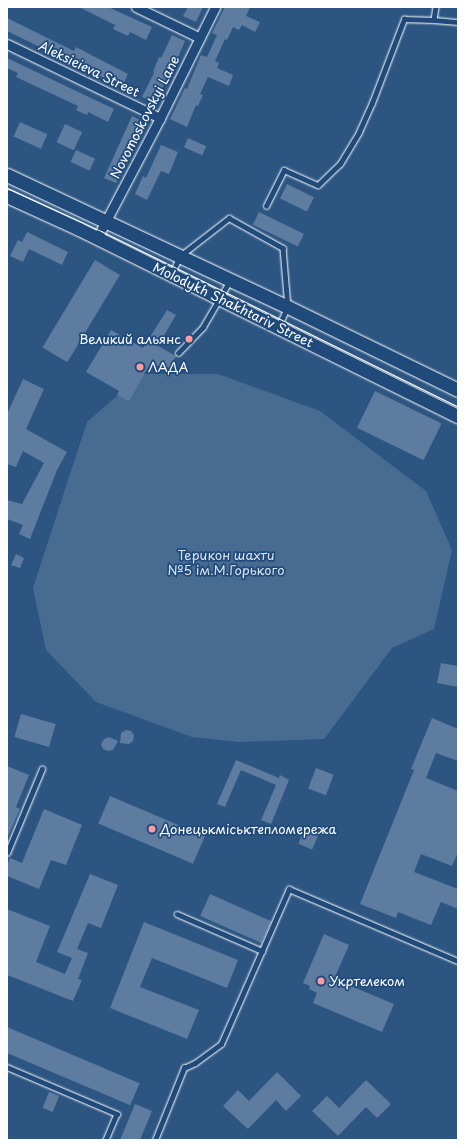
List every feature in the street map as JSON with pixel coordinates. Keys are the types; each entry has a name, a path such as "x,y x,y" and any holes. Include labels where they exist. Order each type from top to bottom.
{"main road":[{"name":"Molodykh Shakhtariv Street","path":"7,175 288,307 458,390"},
{"name":"Molodykh Shakhtariv Street","path":"7,196 97,238 458,416"}],"street":[{"path":"136,7 200,38"},
{"name":"Novomoskovskyi Lane","path":"97,238 160,118 215,7"},
{"name":"Aleksieieva Street","path":"7,44 160,118"}],"lane":[{"path":"434,20 436,7"},
{"path":"266,206 284,170 318,185 340,164 359,132 372,103 404,19 458,22"},
{"path":"172,275 180,256 229,218 283,248 288,307 278,327"},
{"path":"178,353 204,327 230,280"},
{"path":"7,853 42,769"},
{"path":"155,1140 184,1068 194,1063 221,1044 289,889 458,961"},
{"path":"177,914 262,951"},
{"path":"7,1067 117,1114 106,1140"}],"green space":[{"name":"Терикон шахти №5 ім.М.Горького","path":"142,374 218,374 320,411 426,491 452,550 434,629 392,648 324,739 239,742 192,737 96,702 46,650 33,588 87,422"}],"building":[{"path":"79,7 108,7 152,27 146,40 130,32 128,36 113,29 115,25"},
{"path":"188,7 203,7 196,22 183,16"},
{"path":"225,7 250,7 246,16 260,22 255,32 242,25 239,30 233,27 227,40 225,39 215,61 219,63 217,68 233,75 229,86 208,77 200,94 203,95 198,106 196,105 187,127 170,119 185,88 187,89 201,55 207,57 217,35 212,33"},
{"path":"7,18 74,51 76,47 128,74 122,87 7,31"},
{"path":"172,35 185,41 169,79 167,78 155,103 142,97 154,73 153,72 159,57 161,58"},
{"path":"7,58 114,109 108,122 88,112 87,115 76,110 78,106 16,77 18,73 7,68"},
{"path":"132,116 144,122 128,161 116,183 104,178"},
{"path":"20,122 47,134 41,149 13,137"},
{"path":"65,124 82,132 74,150 57,142"},
{"path":"188,138 206,146 202,155 184,147"},
{"path":"161,145 178,152 169,174 161,171 147,200 135,194 143,176 146,178"},
{"path":"76,150 95,159 90,171 71,162"},
{"path":"287,184 314,197 307,212 280,198"},
{"path":"259,212 304,234 298,247 253,225"},
{"path":"27,232 68,252 62,265 29,249 23,262 10,256 18,240 22,242"},
{"path":"95,260 120,275 67,362 42,347"},
{"path":"167,310 176,315 158,346 176,356 168,372 151,362 129,401 117,395 119,391 86,372 111,330 143,348"},
{"path":"23,379 44,389 26,429 67,452 57,470 30,539 19,534 23,525 7,519 7,500 22,504 44,463 23,451 16,467 7,464 7,414"},
{"path":"375,391 442,423 424,460 357,428"},
{"path":"16,554 24,558 20,568 11,565"},
{"path":"441,663 458,666 458,687 437,683"},
{"path":"21,714 56,724 49,747 14,737"},
{"path":"432,718 458,729 458,761 436,753 426,778 458,791 458,852 452,866 421,854 414,872 458,889 458,909 441,902 431,925 398,912 396,918 360,904 414,770 411,769"},
{"path":"126,730 131,731 134,735 133,741 129,744 120,743 121,733"},
{"path":"109,737 118,741 113,750 108,751 103,749 101,744 104,739"},
{"path":"236,760 279,778 280,775 289,780 271,824 261,820 276,785 241,770 225,807 217,804"},
{"path":"7,766 29,775 16,807 20,809 7,838"},
{"path":"316,768 334,775 326,795 308,789"},
{"name":"Донецькміськтепломережа","path":"110,796 205,836 193,864 98,824"},
{"path":"44,809 82,825 66,865 51,860 39,889 7,876 7,866 10,858 22,863"},
{"path":"305,828 319,834 312,850 298,844"},
{"path":"90,874 118,885 101,928 88,923 77,949 88,953 78,979 82,980 73,1001 7,975 7,909 50,926 36,962 65,974 72,958 57,952"},
{"path":"210,894 271,921 261,943 200,916"},
{"path":"144,922 238,960 227,988 152,958 140,987 199,1010 187,1039 110,1008"},
{"name":"Укртелеком","path":"324,934 349,945 334,979 394,1004 382,1032 313,1003 317,993 309,989 310,986 303,983"},
{"path":"7,1027 140,1083 130,1105 7,1053"},
{"path":"277,1072 301,1096 286,1111 276,1100 248,1129 223,1106 238,1090 249,1101"},
{"path":"366,1080 391,1104 377,1118 366,1107 338,1136 312,1111 327,1096 339,1108"},
{"path":"49,1092 59,1096 53,1112 43,1108"},
{"path":"135,1104 152,1111 140,1140 120,1140"}],"tram line":[{"path":"7,188 101,231 458,407"}],"place":[{"name":"Великий альянс","path":"189,339"},
{"name":"ЛАДА","path":"140,367"},
{"name":"Донецькміськтепломережа","path":"152,829"},
{"name":"Укртелеком","path":"321,981"}]}
